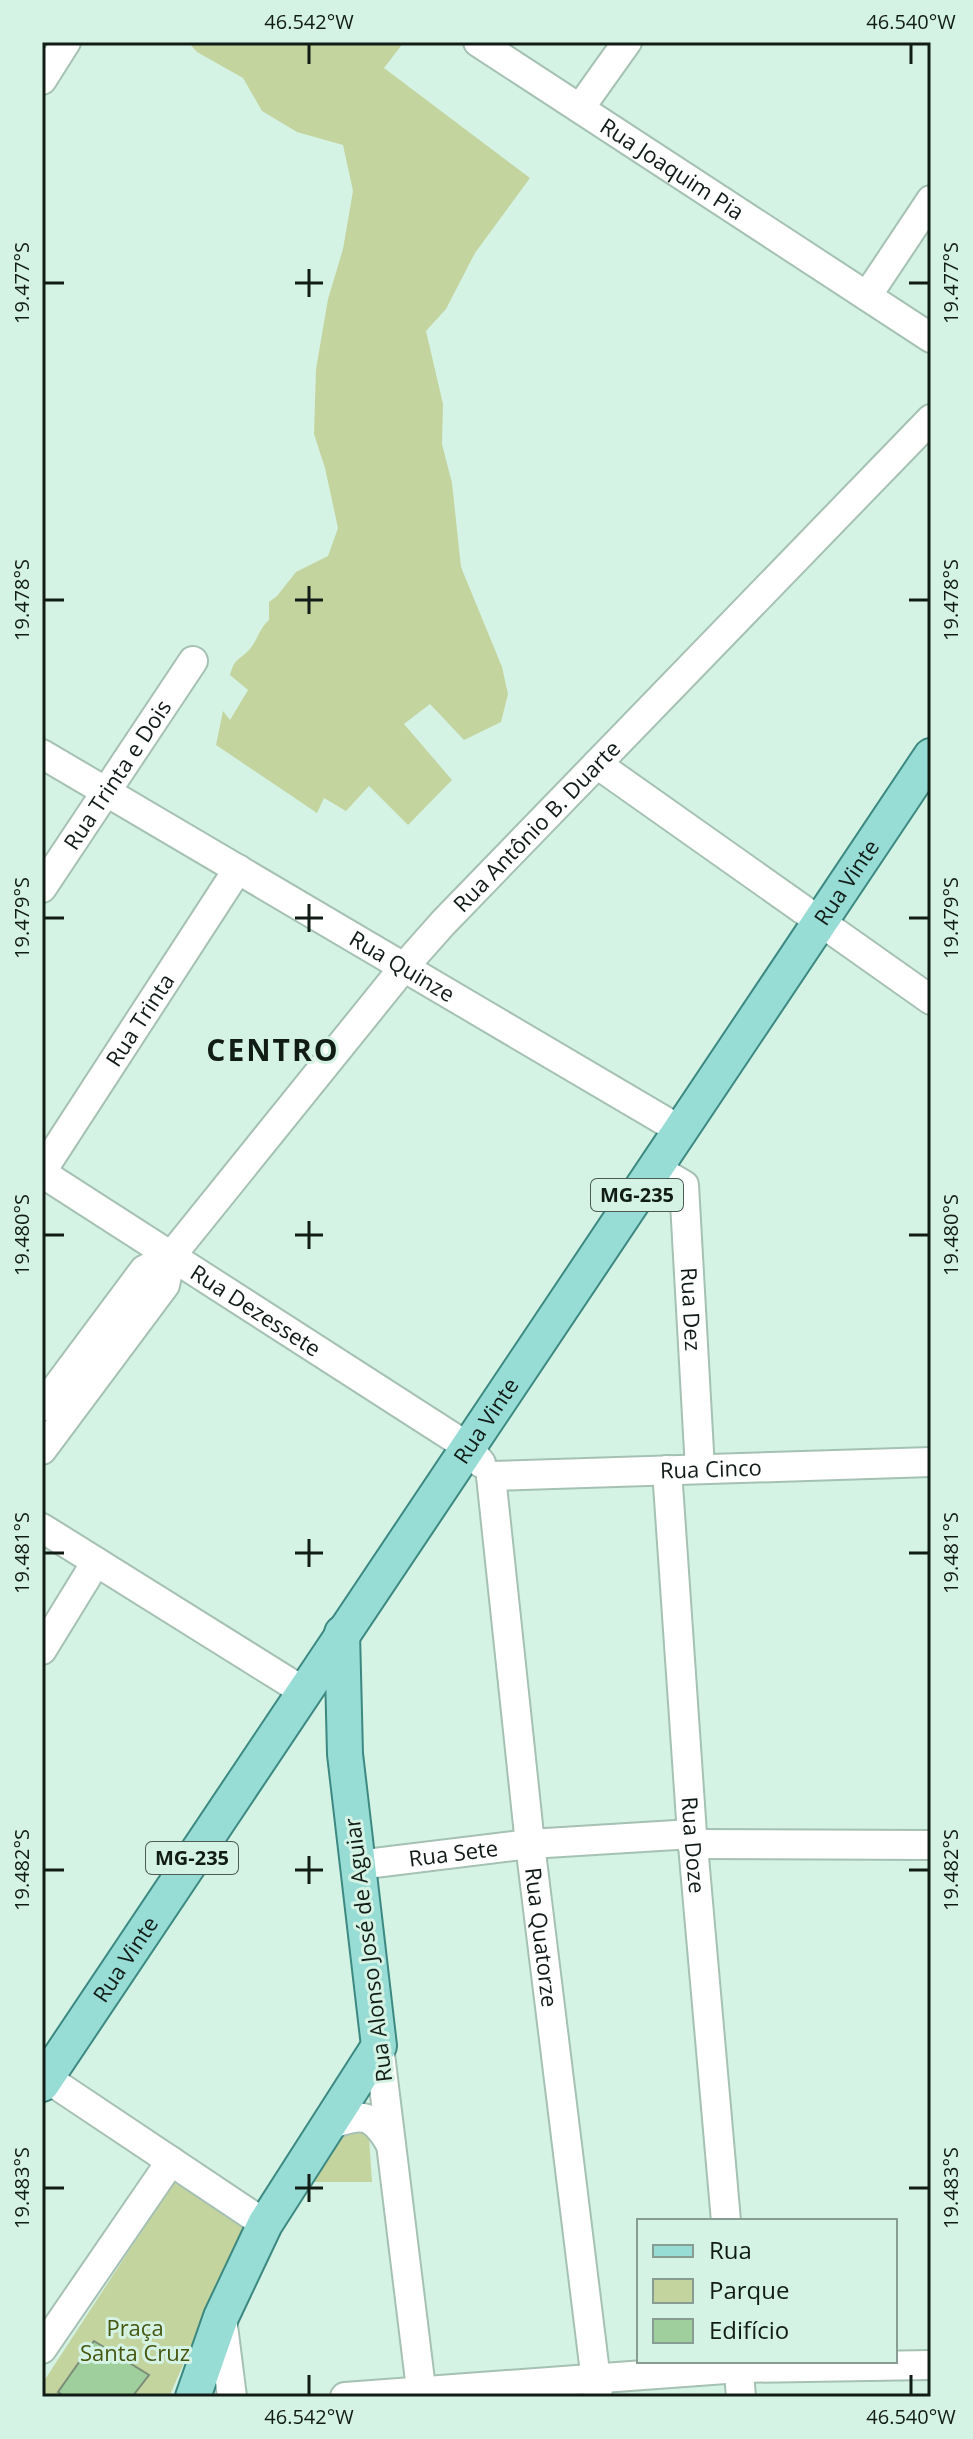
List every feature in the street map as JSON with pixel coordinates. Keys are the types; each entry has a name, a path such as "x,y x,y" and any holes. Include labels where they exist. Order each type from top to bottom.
{"main road":[{"name":"Rua Vinte","path":"43,2079 931,756"},
{"name":"Rua Alonso José de Aguiar","path":"342,1633 345,1754 379,2046"},
{"path":"303,1691 328,1720 345,1754"},
{"path":"193,2397 221,2317 265,2224 379,2046"}],"street":[{"path":"42,80 66,42"},
{"name":"Rua Joaquim Pia","path":"478,42 931,338"},
{"path":"580,108 627,42"},
{"path":"867,296 931,200"},
{"name":"Rua Antônio B. Duarte","path":"42,1407 144,1270 171,1256 404,967 931,419"},
{"name":"Rua Trinta e Dois","path":"42,888 193,661"},
{"name":"Rua Quinze","path":"42,754 680,1130"},
{"path":"597,764 931,1000"},
{"name":"Rua Trinta","path":"42,1172 238,869"},
{"name":"Rua Dez","path":"655,1168 684,1185 700,1469"},
{"name":"Rua Dezessete","path":"42,1172 468,1447 491,1476"},
{"name":"Rua Antônio B. Duarte","path":"42,1450 165,1285 171,1256"},
{"name":"Rua Cinco","path":"491,1476 931,1462"},
{"name":"Rua Doze","path":"667,1470 692,1839 726,2219"},
{"name":"Rua Quatorze","path":"491,1476 530,1844 597,2388"},
{"path":"42,1528 303,1691"},
{"path":"42,1650 96,1562"},
{"name":"Rua Sete","path":"358,1865 530,1844 692,1839 931,1845"},
{"name":"Rua Alonso José de Aguiar","path":"379,2046 422,2394"},
{"path":"43,2079 265,2224"},
{"path":"330,2125 351,2117 372,2120 392,2146"},
{"path":"42,2349 171,2161"},
{"path":"221,2317 232,2397"},
{"path":"738,2365 741,2397"},
{"path":"345,2397 597,2388 738,2365 931,2365"}],"green space":[{"path":"188,42 404,42 384,68 530,178 475,253 446,309 426,331 443,404 442,444 452,483 461,567 502,667 508,694 501,722 464,740 430,704 404,724 452,780 408,825 369,786 346,811 324,798 317,813 216,745 223,711 230,720 248,690 230,675 232,669 269,620 269,602 296,572 328,556 338,528 314,434 316,369 328,299 343,249 353,191 343,145 297,132 262,111 243,78 197,52"},
{"path":"368,2123 372,2182 314,2182 347,2124"},
{"name":"Praça Santa Cruz","path":"175,2180 245,2224 169,2397 42,2397 42,2384"}],"building":[{"path":"94,2341 149,2375 132,2397 65,2397 58,2392"}],"district":[{"name":"CENTRO","path":"273,1051"}]}
